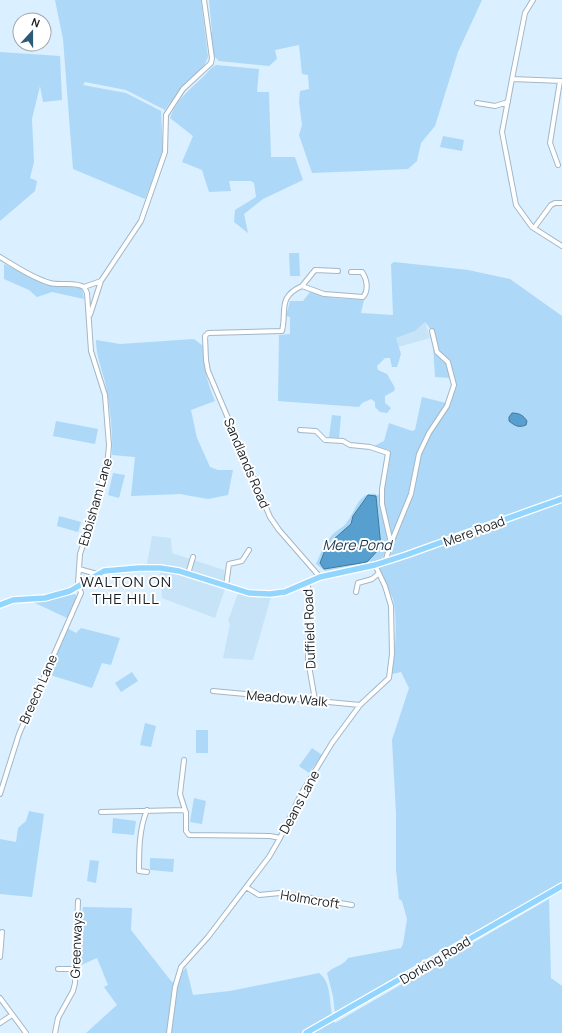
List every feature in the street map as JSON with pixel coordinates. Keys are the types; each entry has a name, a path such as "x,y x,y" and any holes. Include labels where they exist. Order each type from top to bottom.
{"main road":[{"name":"Mere Road","path":"97,574 104,571 153,568 169,569 249,593 274,594 285,592 320,577 385,562 562,499"},
{"path":"0,605 13,600 45,598 79,587 97,574"},
{"name":"Dorking Road","path":"306,1033 562,886"}],"street":[{"name":"Ebbisham Lane","path":"89,317 101,281 141,221 165,152 166,114 183,89 211,63 212,58 204,0"},
{"path":"533,0 525,12 502,132 516,205 534,228 562,246"},
{"path":"512,79 561,81 550,143 558,165"},
{"path":"477,103 495,106 508,102"},
{"path":"534,228 552,205 555,203 562,203"},
{"path":"0,256 30,274 49,283 79,284 84,287 101,281"},
{"path":"338,271 315,270 302,286 324,294 363,297 366,294 364,274 362,272 351,272"},
{"name":"Sandlands Road","path":"302,286 291,293 285,302 283,329 281,331 206,334 206,360 208,371 270,517 278,530 320,577"},
{"name":"Ebbisham Lane","path":"79,587 80,554 96,506 108,457 109,445 104,395 92,351 86,293 84,287"},
{"path":"86,293 97,290"},
{"path":"385,562 411,494 419,454 429,433 447,406 454,385 448,362 437,352 432,331"},
{"path":"300,430 316,431 325,440 343,441 350,445 370,447 388,452 382,489 385,520 391,543"},
{"path":"226,586 229,564 242,561 249,550"},
{"path":"188,574 193,557"},
{"name":"Deans Lane","path":"169,1033 175,987 181,967 269,857 280,838 301,794 324,754 360,705 385,683 390,673 391,606 385,586 374,565"},
{"path":"79,569 97,574"},
{"path":"356,592 358,583 372,579 378,574"},
{"name":"Duffield Road","path":"308,582 308,660 315,700"},
{"name":"Breech Lane","path":"0,794 19,734 81,593 79,587"},
{"name":"Meadow Walk","path":"213,691 360,705"},
{"path":"184,760 180,794 185,810 186,831 189,835 270,836 280,838"},
{"path":"147,810 142,822 139,871 147,872"},
{"path":"101,812 185,810"},
{"name":"Holmcroft","path":"246,887 259,895 280,893 352,905"},
{"name":"Greenways","path":"55,1033 58,1018 73,991 78,902"},
{"path":"0,957 2,932"},
{"path":"58,970 75,969"},
{"path":"0,998 26,1033"},
{"path":"0,1023 12,1015"}],"shaded area":[{"path":"55,0 201,0 208,57 204,66 165,110 126,90 85,82 83,85 126,93 161,111 163,152 145,199 73,169 63,39"},
{"path":"209,0 482,0 458,52 435,126 421,143 417,161 408,169 312,173 299,135 302,125 299,102 300,91 309,89 308,75 302,74 299,45 275,50 277,59 269,66 219,61 214,56 209,32 212,32"},
{"path":"0,52 60,56 62,100 43,102 40,86 32,119 34,162 30,178 37,181 35,191 0,221"},
{"path":"216,65 259,69 257,92 269,92 271,157 295,157 303,180 263,199 244,214 248,233 234,222 235,210 256,197 254,183 251,181 229,181 231,191 209,192 202,170 182,162 193,136 170,118 176,105 184,95 211,68"},
{"path":"443,136 464,140 462,151 440,147"},
{"path":"289,253 299,253 300,276 290,276"},
{"path":"394,262 468,270 510,279 562,316 562,496 390,557 394,546 387,533 388,547 381,560 325,571 316,564 327,541 333,534 346,524 361,499 370,494 376,494 377,496 386,480 389,468 389,450 374,446 384,441 389,423 412,431 415,430 422,397 446,403 454,385 449,378 435,377 432,331 425,322 415,331 396,338 401,354 397,367 392,367 390,358 385,358 377,366 378,370 387,374 395,388 394,391 385,396 385,403 391,408 387,413 380,412 375,407 375,402 371,399 362,403 359,407 278,401 279,335 290,334 290,317 286,316 290,301 303,301 310,292 332,298 364,300 361,313 393,315 391,264"},
{"path":"4,264 50,283 82,288 84,299 52,292 37,297 29,290 4,279"},
{"path":"425,322 430,338 398,347 396,338 415,331"},
{"path":"194,339 203,346 206,374 215,401 191,410 197,438 210,467 218,470 233,470 228,495 208,499 180,494 131,496 135,457 112,455 110,409 107,390 98,356 96,340 120,344"},
{"path":"332,415 341,416 339,438 329,437"},
{"path":"56,421 98,429 95,444 53,436"},
{"path":"113,473 125,475 119,498 108,495"},
{"path":"562,502 562,883 337,1014 335,1013 333,996 327,973 344,963 348,958 401,948 407,919 402,901 399,899 396,869 396,813 392,740 409,688 401,672 392,674 396,636 395,607 379,568 382,565"},
{"path":"59,516 81,522 78,532 57,526"},
{"path":"152,536 171,538 172,553 224,570 226,586 215,618 162,598 160,568 146,569"},
{"path":"238,593 271,597 253,660 223,658 230,624 228,621"},
{"path":"74,594 77,596 67,618 33,602 54,599"},
{"path":"67,628 76,633 81,628 120,638 111,665 102,663 92,688 47,674"},
{"path":"132,672 138,681 121,692 115,683"},
{"path":"145,723 156,726 151,747 140,745"},
{"path":"196,730 208,730 208,753 196,753"},
{"path":"312,748 322,755 309,773 299,766"},
{"path":"194,798 206,801 202,824 190,822"},
{"path":"29,811 44,814 32,897 0,894 0,839 16,842 18,828 26,821"},
{"path":"113,818 136,821 134,835 112,833"},
{"path":"150,858 174,859 173,872 150,870"},
{"path":"90,860 99,861 96,883 87,881"},
{"path":"549,899 551,978 562,986 562,1033 86,1033 117,1005 104,987 108,985 97,958 79,966 80,927 83,907 132,908 131,930 171,981 177,985 181,974 186,967 193,995 230,991 319,973 324,978 329,989 331,1010 335,1023"}],"water":[{"path":"512,413 522,416 527,421 526,425 517,426 509,421 509,417"},
{"name":"Mere Pond","path":"368,495 376,496 381,547 367,562 324,569 320,563 325,550 334,539 351,524 353,516"}],"district":[{"name":"WALTON ON THE HILL","path":"126,590"}]}
